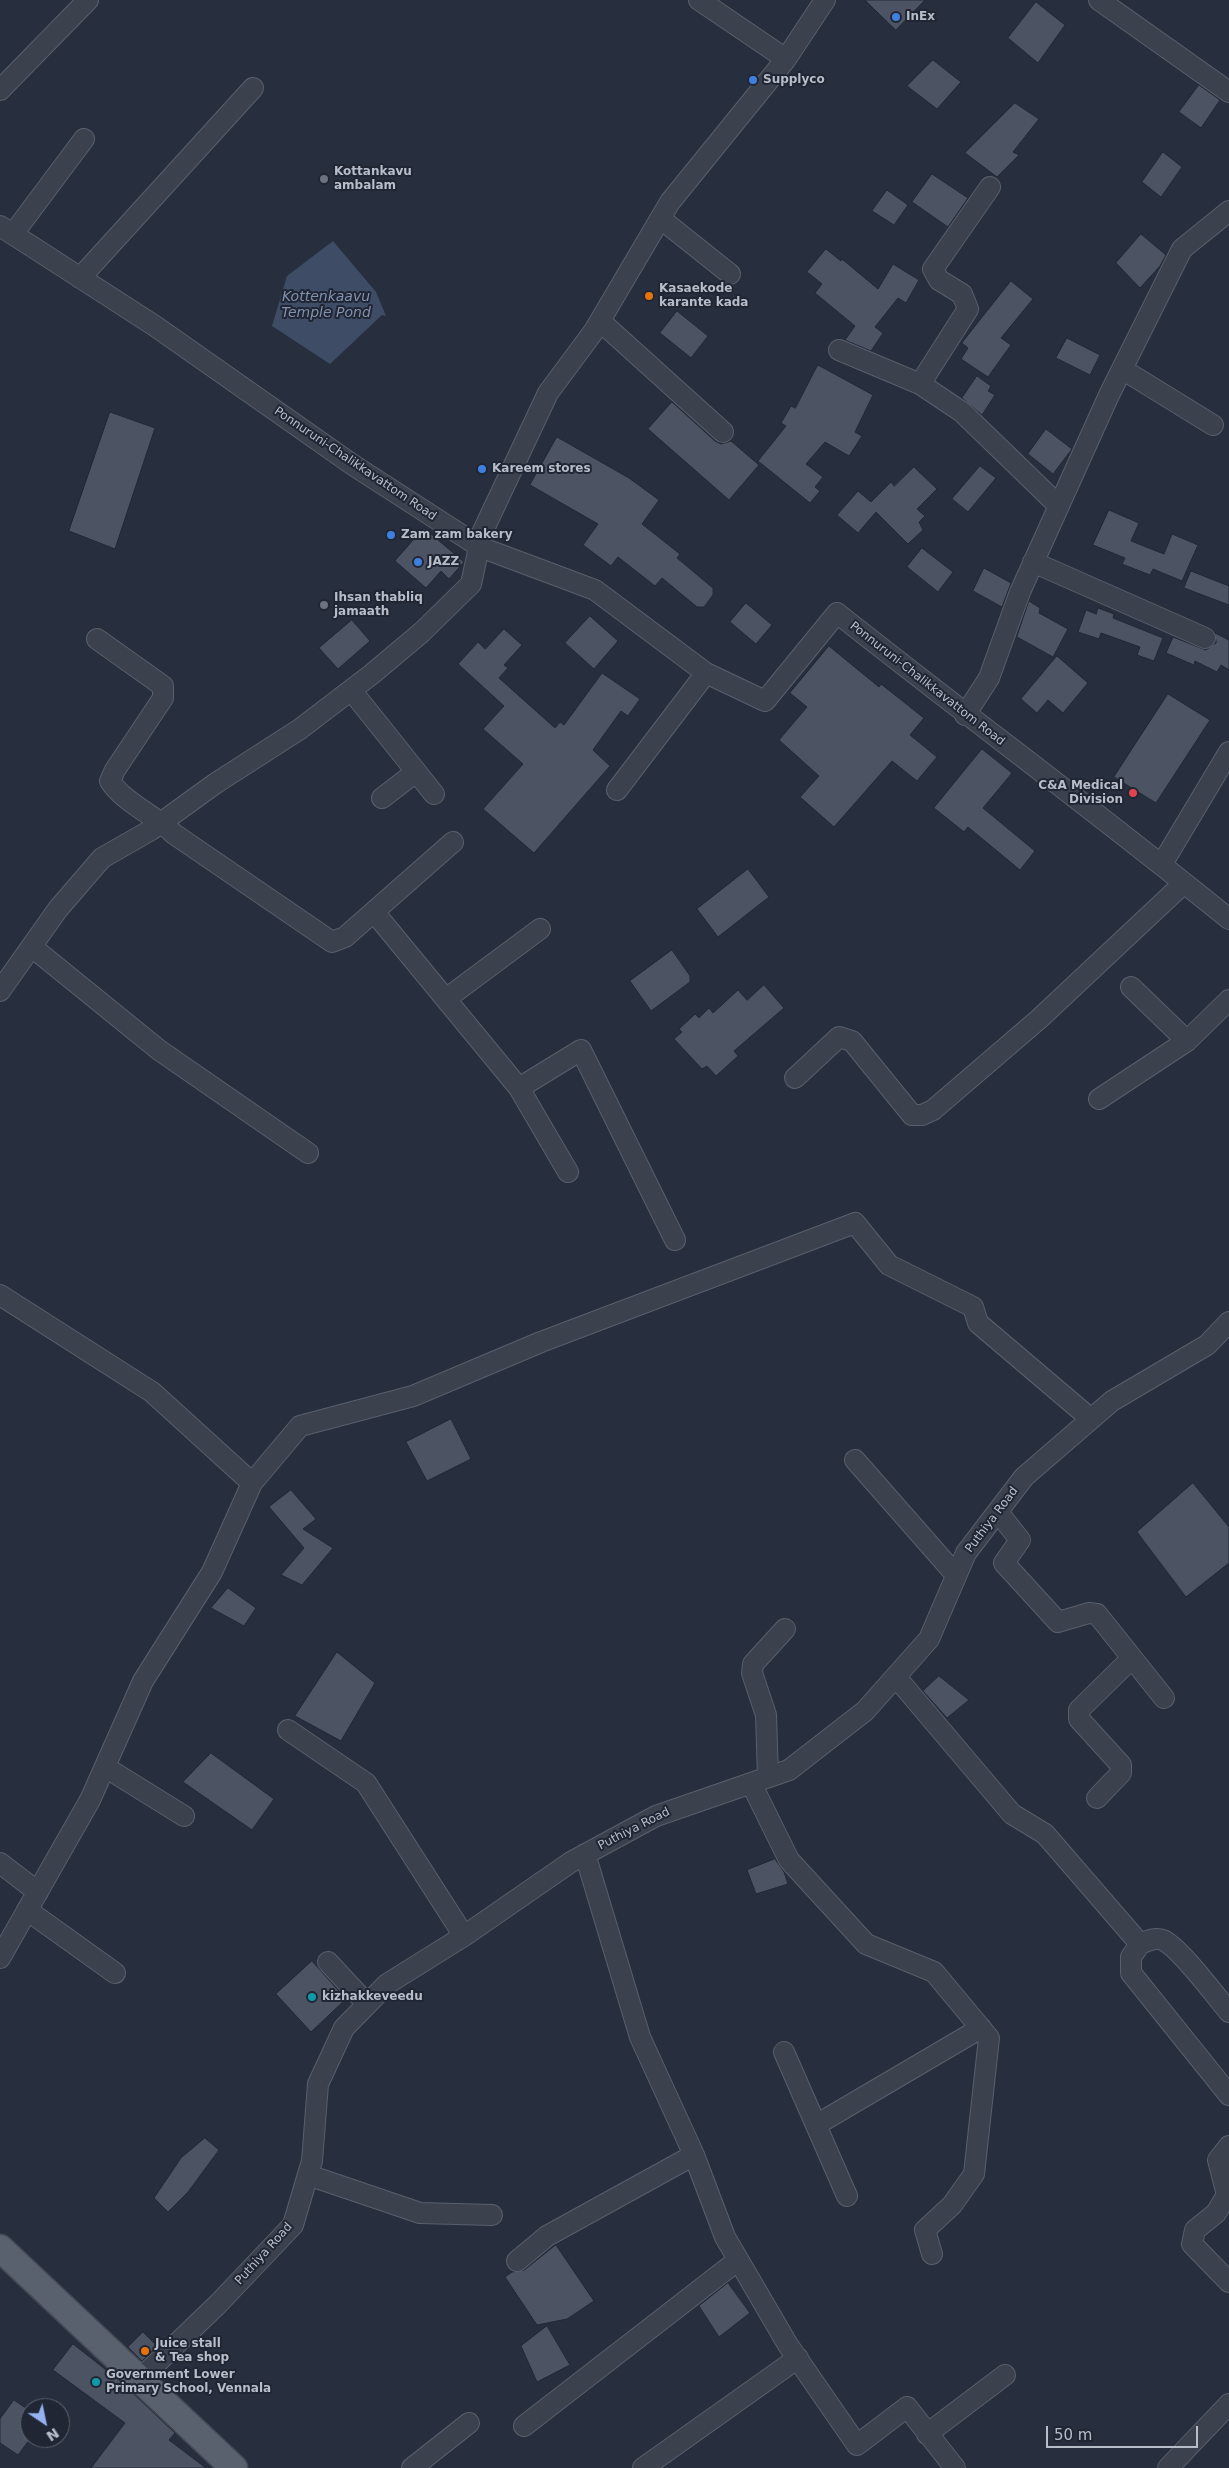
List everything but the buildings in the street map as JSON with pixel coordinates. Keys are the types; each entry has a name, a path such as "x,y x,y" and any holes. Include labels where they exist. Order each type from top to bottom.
{"main road":[{"path":"0,2248 234,2468"}],"street":[{"path":"0,90 88,0"},
{"path":"699,0 786,59"},
{"path":"0,990 32,948 58,909 102,858 162,822 216,782 300,729 422,632 471,584 482,533 548,393 600,321 670,202 786,59 825,0"},
{"path":"1099,0 1229,92"},
{"path":"80,278 253,88"},
{"path":"7,230 84,139"},
{"path":"920,384 968,310 962,294 939,280 933,269 990,187"},
{"path":"965,715 990,678 1020,592 1033,562 1122,369 1182,249 1229,211"},
{"path":"661,219 730,274"},
{"name":"Ponnuruni-Chalikkavattom Road","path":"7,230 155,326 353,465 480,547 595,590 706,673 765,701 837,613 965,715 1162,864 1229,919"},
{"path":"600,321 724,432"},
{"path":"839,350 920,384 962,412 1059,506"},
{"path":"1122,369 1213,425"},
{"path":"1033,562 1205,638"},
{"path":"97,639 163,686 164,698 115,770 110,781 115,790 162,822 174,834 332,942 345,937 453,842"},
{"path":"617,790 706,673"},
{"path":"351,690 434,794"},
{"path":"1162,864 1229,752"},
{"path":"382,798 416,772"},
{"path":"795,1078 839,1037 852,1041 912,1115 922,1116 933,1110 1039,1019 1184,883"},
{"path":"374,912 447,998 519,1088 568,1172"},
{"path":"447,998 540,929"},
{"path":"32,948 159,1050 308,1153"},
{"path":"1131,987 1187,1041"},
{"path":"1099,1099 1187,1041 1229,1000"},
{"path":"519,1088 581,1050 675,1240"},
{"path":"0,1958 90,1800 143,1681 212,1572 252,1483 300,1426 413,1396 541,1342 855,1223 890,1265 973,1307 978,1323 1091,1419"},
{"path":"0,1295 152,1392 252,1483"},
{"name":"Puthiya Road","path":"140,2379 218,2304 293,2225 312,2161 318,2084 344,2028 387,1984 464,1936 585,1854 656,1816 789,1770 865,1711 929,1640 966,1553 1024,1477 1112,1401 1207,1345 1229,1322"},
{"path":"855,1460 956,1576"},
{"path":"998,1512 1020,1540 1004,1563 1058,1622 1089,1613 1097,1614 1164,1698"},
{"path":"785,1629 753,1664 752,1673 766,1715 760,1780 789,1860 866,1944 934,1972 989,2038 974,2174 952,2205 925,2230 932,2254"},
{"path":"1097,1798 1121,1773 1121,1765 1079,1719 1079,1710 1132,1658"},
{"path":"896,1676 1012,1814 1045,1834 1140,1944"},
{"path":"288,1730 366,1783 464,1936"},
{"path":"105,1767 184,1816"},
{"path":"585,1854 640,2037 694,2155 725,2237 737,2261 798,2358 857,2444 907,2407 955,2468"},
{"path":"0,1863 38,1892"},
{"path":"27,1910 115,1973"},
{"path":"1229,2012 1184,1959 1163,1940 1151,1939 1140,1944 1131,1956 1131,1973 1229,2095"},
{"path":"328,1962 367,2004"},
{"path":"816,2125 981,2028"},
{"path":"784,2052 847,2196"},
{"path":"1229,2146 1218,2160 1227,2195 1216,2213 1195,2230 1192,2244 1229,2282"},
{"path":"517,2262 547,2236 694,2155"},
{"path":"308,2175 420,2213 492,2215"},
{"path":"524,2426 737,2261"},
{"path":"643,2468 798,2358"},
{"path":"927,2434 1005,2375"},
{"path":"1168,2468 1229,2404"},
{"path":"412,2468 469,2423"}],"water":[{"name":"Kottenkaavu Temple Pond","path":"333,241 376,292 386,316 382,315 330,364 272,326 287,276"}],"place":[{"name":"InEx","path":"896,17"},
{"name":"Supplyco","path":"753,80"},
{"name":"Kottankavu ambalam","path":"324,179"},
{"name":"Kasaekode karante kada","path":"649,296"},
{"name":"Kareem stores","path":"482,469"},
{"name":"Zam zam bakery","path":"391,535"},
{"name":"JAZZ","path":"418,562"},
{"name":"Ihsan thabliq jamaath","path":"324,605"},
{"name":"C&A Medical Division","path":"1133,793"},
{"name":"kizhakkeveedu","path":"312,1997"},
{"name":"Juice stall & Tea shop","path":"145,2351"},
{"name":"Government Lower Primary School, Vennala","path":"96,2382"}]}
